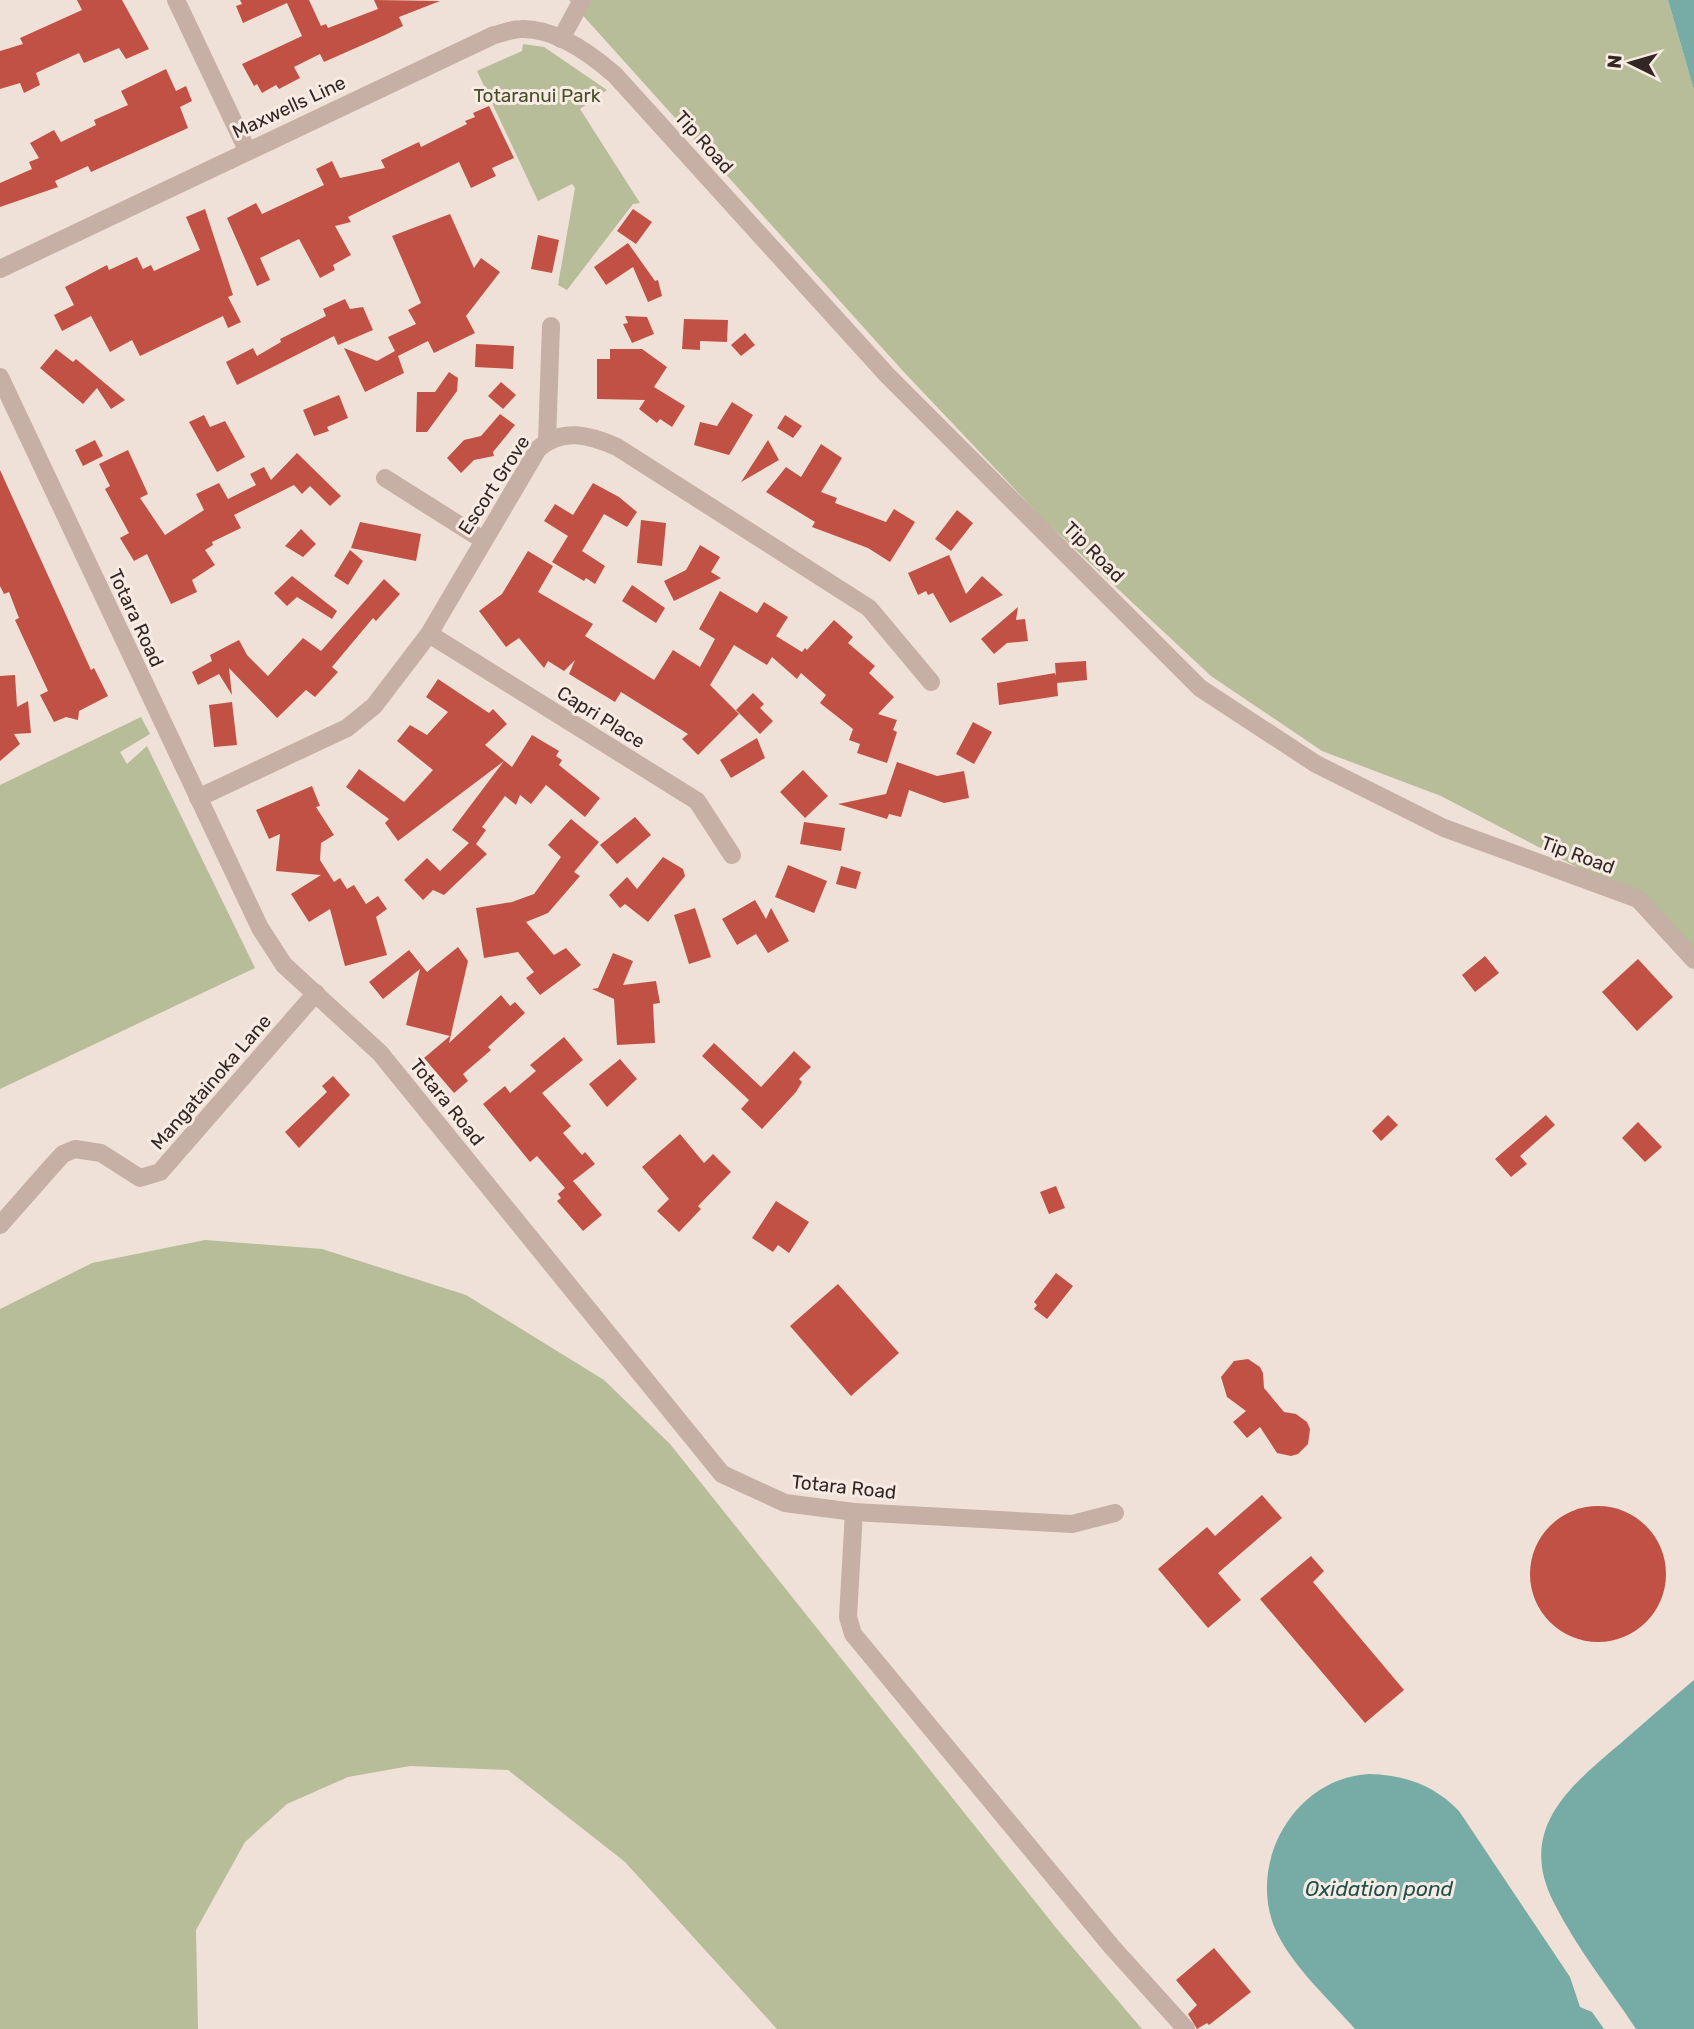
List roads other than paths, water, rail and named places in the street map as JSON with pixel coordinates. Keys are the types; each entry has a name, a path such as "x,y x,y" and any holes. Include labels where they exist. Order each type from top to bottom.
{"street":[{"path":"176,0 247,150"},
{"path":"561,39 582,0"},
{"name":"Maxwells Line","path":"0,268 494,35 522,29 561,39"},
{"name":"Tip Road","path":"561,39 599,61 615,75 888,376 1200,688 1316,764 1444,828 1638,899 1694,960"},
{"path":"547,441 551,326"},
{"name":"Totara Road","path":"0,377 260,928 284,965 380,1053 722,1474 785,1503 854,1512 1072,1524 1115,1513"},
{"name":"Escort Grove","path":"198,798 347,728 374,706 429,634 538,449 560,435 579,435 617,447 869,608 931,682"},
{"path":"385,478 483,540"},
{"name":"Capri Place","path":"429,634 697,802 732,855"},
{"name":"Mangatainoka Lane","path":"0,1225 57,1160 75,1149 101,1153 140,1178 160,1172 316,993"},
{"path":"854,1512 848,1617 853,1634 1112,1947 1185,2029"}],"water":[{"path":"1668,0 1694,0 1694,90"},
{"path":"1694,1680 1694,2029 1636,2029 1582,1951 1554,1903 1544,1877 1541,1853 1545,1831 1554,1811 1567,1793 1602,1759"},
{"name":"Oxidation pond","path":"1369,1774 1418,1783 1439,1794 1459,1811 1570,1977 1580,2007 1592,2012 1604,2029 1355,2029 1302,1971 1284,1946 1269,1907 1267,1880 1272,1854 1282,1830 1298,1808 1318,1791 1342,1779"}],"park label":[{"name":"Totaranui Park","path":"537,95"}]}
